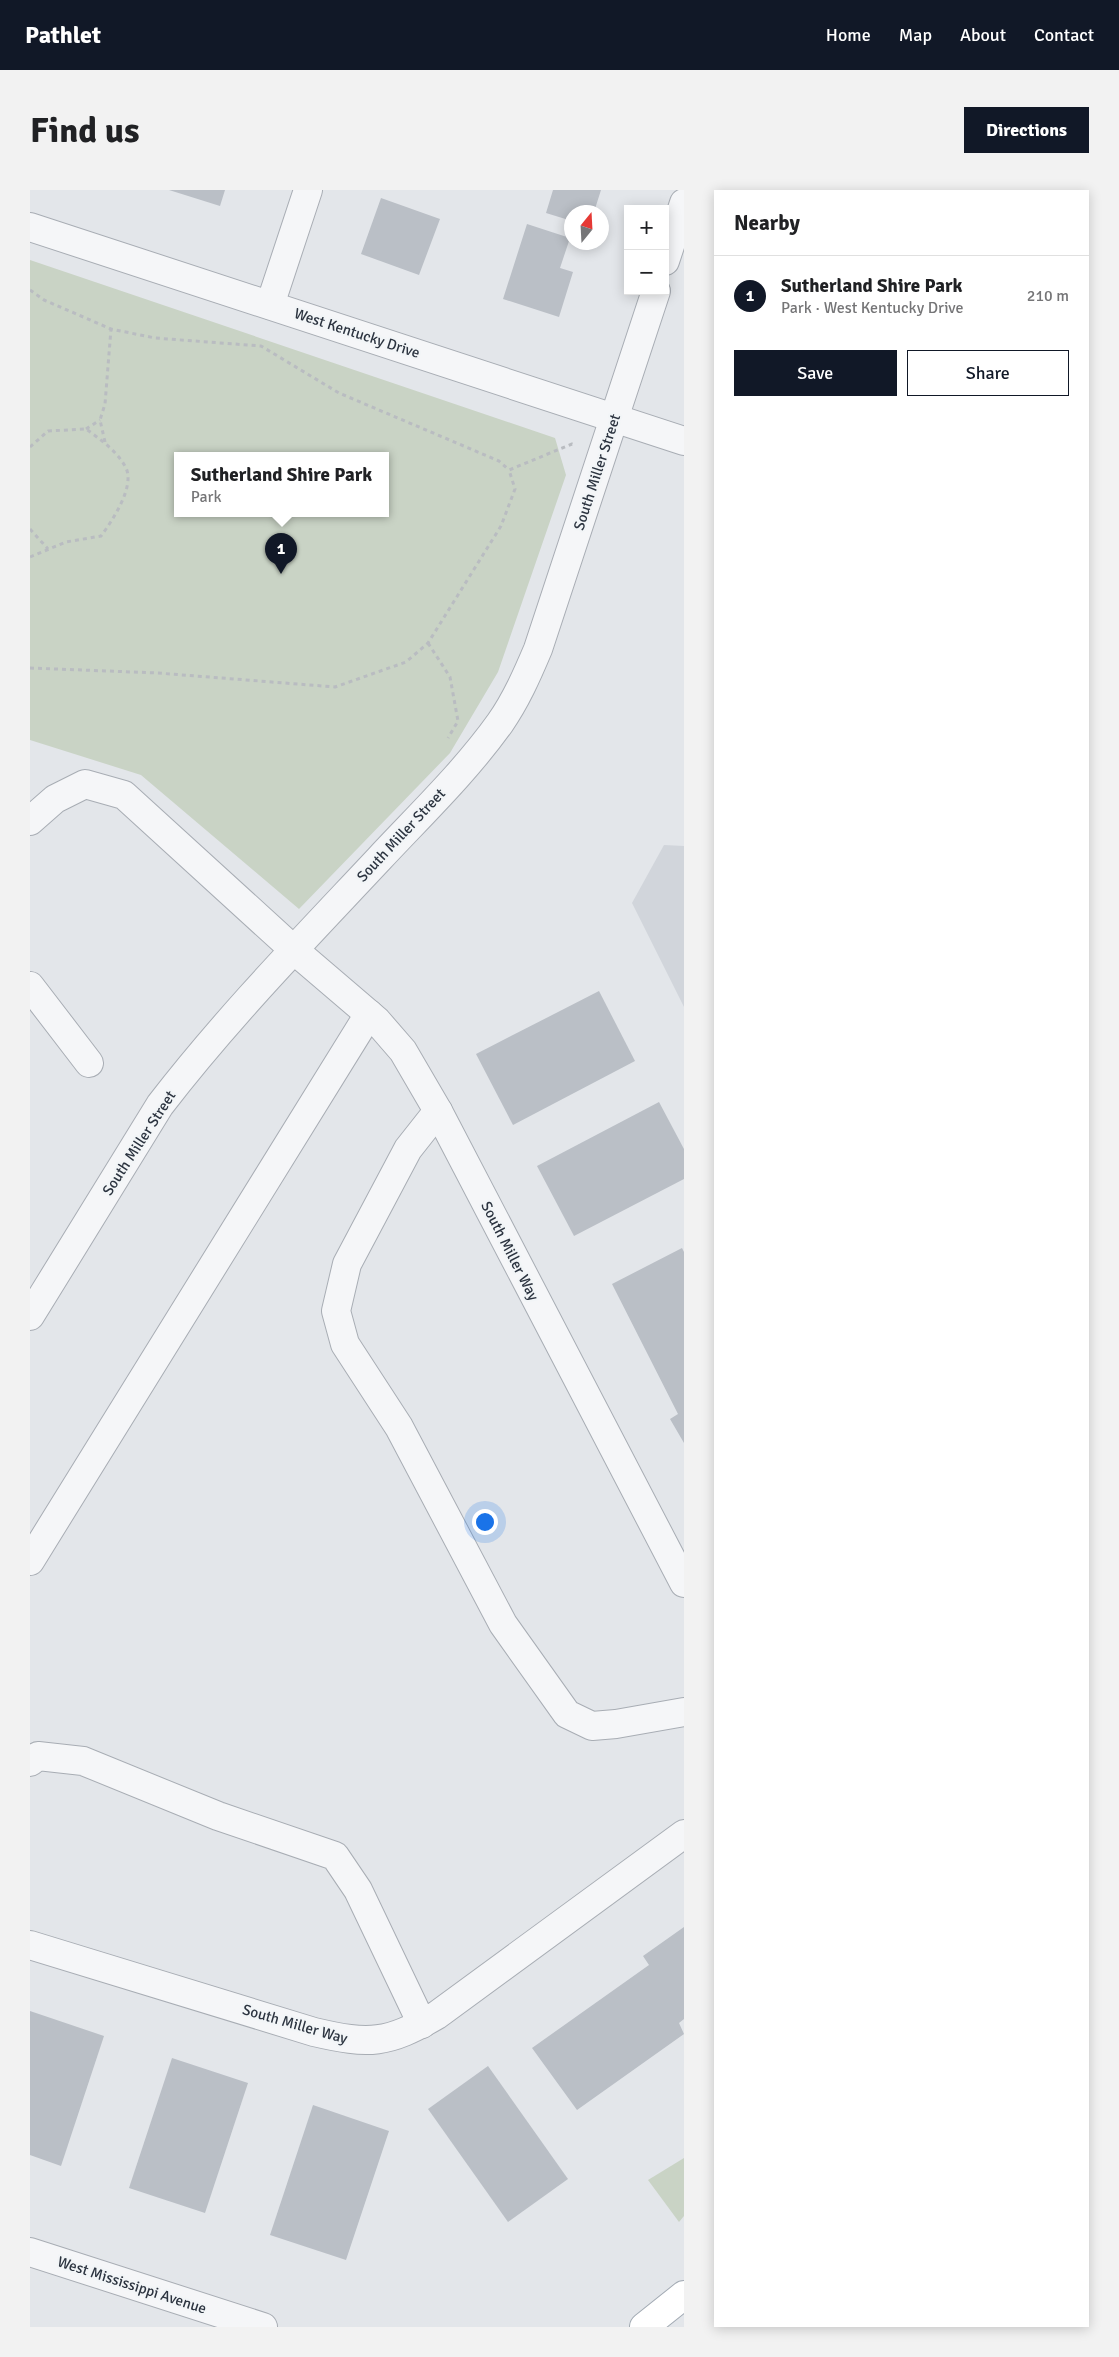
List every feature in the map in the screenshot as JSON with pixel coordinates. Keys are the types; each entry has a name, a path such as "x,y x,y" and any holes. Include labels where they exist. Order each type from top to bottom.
{"main road":[{"path":"644,2327 684,2295"},
{"path":"665,2327 684,2309"}],"street":[{"path":"270,305 308,190"},
{"path":"669,250 684,203"},
{"name":"West Kentucky Drive","path":"30,227 684,441"},
{"name":"South Miller Street","path":"30,1316 160,1105 218,1035 294,950 471,760 500,723 522,687 538,650 655,295"},
{"name":"South Miller Way","path":"30,820 55,798 85,784 124,795 294,950 369,1014 403,1051 438,1111 684,1583"},
{"path":"30,986 89,1063"},
{"path":"30,1561 369,1014"},
{"path":"438,1111 408,1149 347,1264 336,1311 345,1344 399,1427 504,1624 567,1714 592,1726 616,1724 684,1712"},
{"path":"30,1762 38,1756 83,1761 218,1816 335,1856 358,1890 422,2024"},
{"name":"South Miller Way","path":"30,1945 314,2032 351,2041 389,2039 422,2024 444,2010 684,1834"},
{"name":"West Mississippi Avenue","path":"30,2252 263,2327"}],"path":[{"path":"30,290 44,300 111,329 155,338 261,346 338,393 499,461 509,470 516,489 501,526 428,643 406,662 335,687 158,673 30,668"},
{"path":"105,443 100,420 105,404 111,329"},
{"path":"30,447 48,431 86,429 100,420"},
{"path":"30,557 66,542 101,536 119,512 128,478 126,468 105,443 86,429"},
{"path":"509,470 572,444 603,454"},
{"path":"30,529 48,550"},
{"path":"428,643 450,677 458,721 446,744"}],"shaded area":[{"path":"664,845 684,846 684,1007 632,903"}],"green space":[{"path":"30,260 555,438 566,475 498,672 450,753 299,909 141,775 30,740"},
{"path":"684,2158 684,2216 679,2222 648,2180"}],"building":[{"path":"169,190 225,190 220,206"},
{"path":"553,190 601,190 596,205 564,205 564,219 546,213"},
{"path":"381,198 440,219 419,275 361,254"},
{"path":"527,224 564,236 564,250 566,250 560,268 573,272 559,317 503,299"},
{"path":"599,991 635,1061 513,1125 476,1054"},
{"path":"659,1102 684,1149 684,1179 574,1236 537,1166"},
{"path":"682,1248 684,1252 684,1443 670,1419 678,1414 612,1284"},
{"path":"684,1927 684,2019 679,2023 684,2034 577,2110 532,2048 649,1965 643,1956"},
{"path":"30,2011 104,2036 61,2166 30,2155"},
{"path":"172,2058 248,2083 205,2213 129,2188"},
{"path":"488,2066 568,2179 508,2222 428,2109"},
{"path":"313,2105 389,2131 346,2260 270,2235"}],"place":[{"name":"Sutherland Shire Park","path":"281,574"}]}
